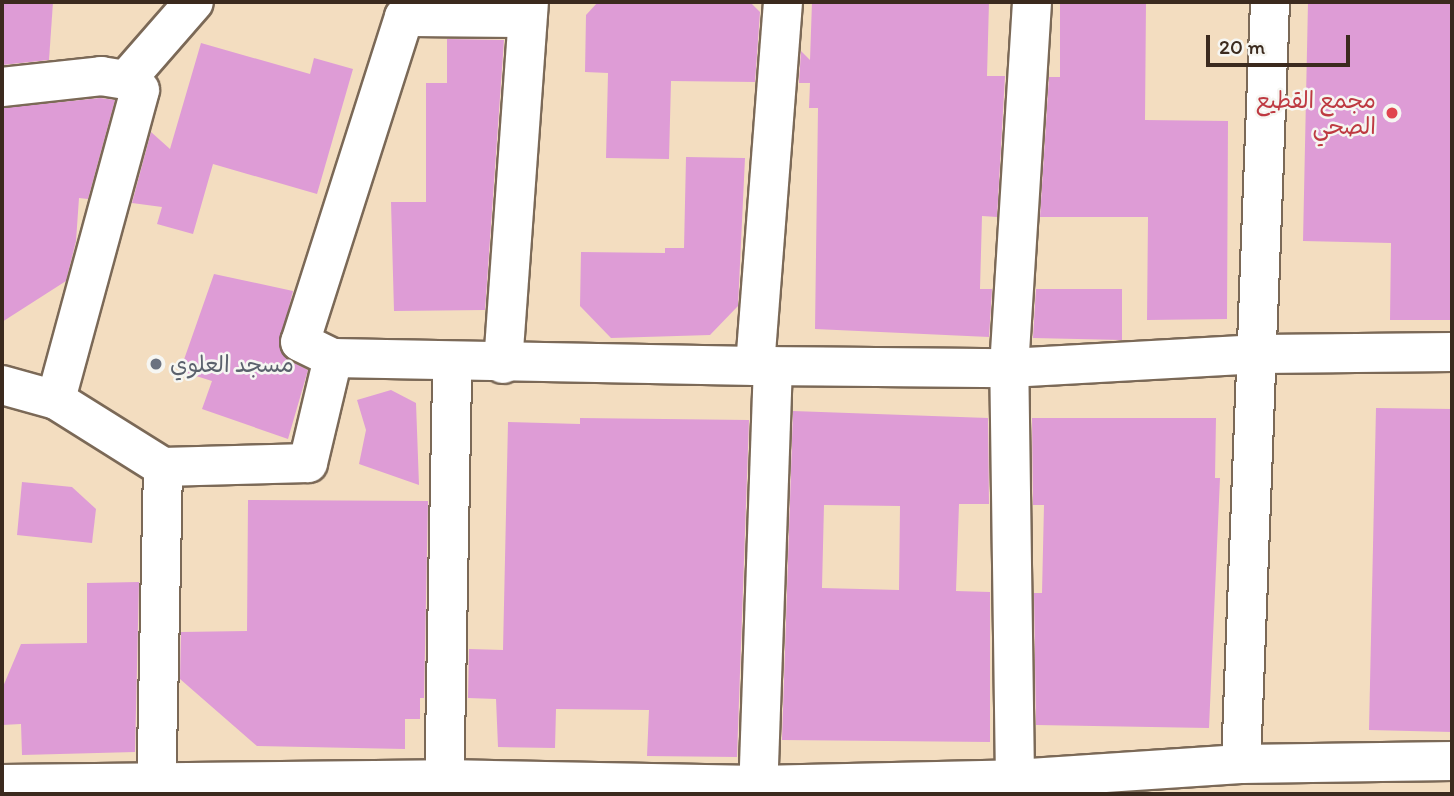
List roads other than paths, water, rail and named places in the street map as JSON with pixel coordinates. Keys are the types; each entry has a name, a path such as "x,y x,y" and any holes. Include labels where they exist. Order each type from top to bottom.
{"street":[{"path":"126,80 194,2"},
{"path":"758,790 764,366 783,2"},
{"path":"1016,779 1009,368 1032,2"},
{"path":"1241,764 1260,354 1270,2"},
{"path":"503,364 527,10 404,17 300,342 333,358 503,364 1009,368 1260,354 1452,352"},
{"path":"2,87 101,76 126,80 140,90 56,400"},
{"path":"2,385 56,400 163,467 307,463 333,358"},
{"path":"444,786 452,362"},
{"path":"156,788 163,467"},
{"path":"2,784 156,788 444,786 758,790 1016,779 1241,764 1452,761"}],"place":[{"name":"مجمع القطيع الصحي","path":"1392,113"},
{"name":"مسجد العلوي","path":"156,364"}]}
